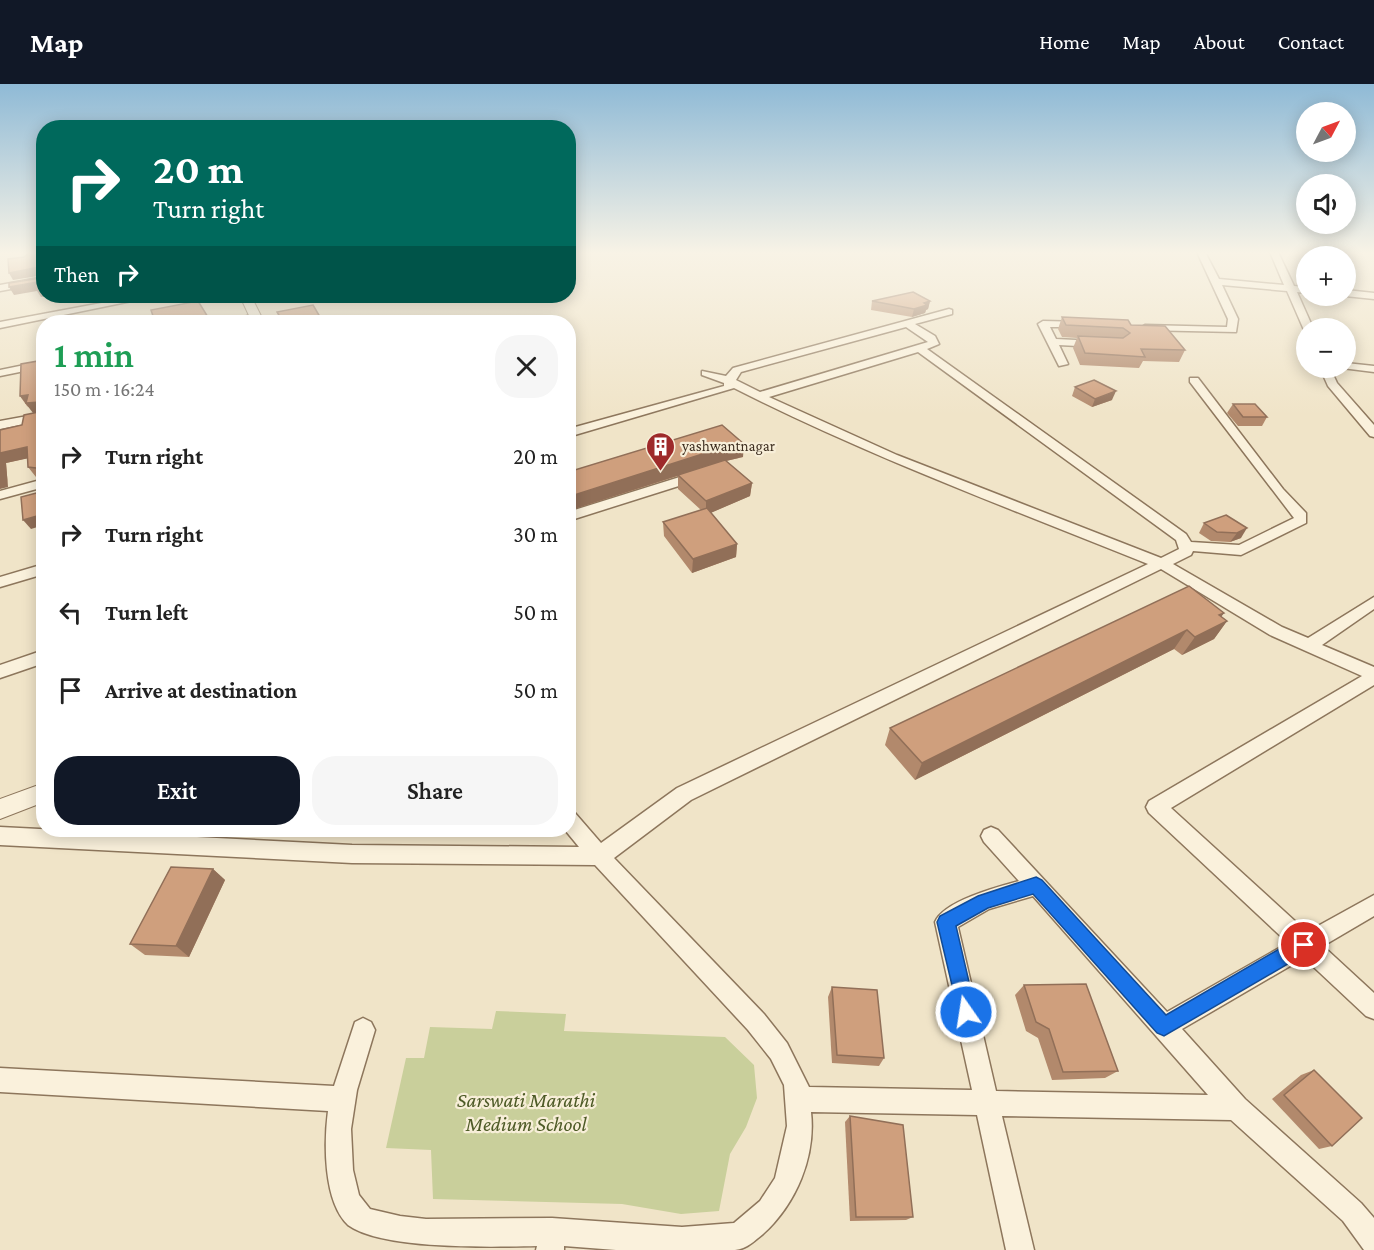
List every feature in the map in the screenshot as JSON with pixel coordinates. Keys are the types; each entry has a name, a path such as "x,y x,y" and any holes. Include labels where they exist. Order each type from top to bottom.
{"street":[{"path":"52,315 97,306"},
{"path":"1131,327 1202,331 1232,330 1233,319 1227,306"},
{"path":"576,431 729,388 733,373 737,370 949,312"},
{"path":"0,325 36,318"},
{"path":"759,396 913,351 934,342 906,323"},
{"path":"1063,364 1044,323 1096,325"},
{"path":"0,836 352,854 600,856 684,794 1015,632 1186,552 1187,546 1181,537 913,351 873,332"},
{"path":"1052,342 1107,345"},
{"path":"0,373 36,365"},
{"path":"1356,367 1374,369"},
{"path":"706,373 893,458 1163,564 1276,631 1374,676"},
{"path":"1329,378 1374,433"},
{"path":"1187,546 1241,550 1301,520 1299,513 1278,492 1194,380"},
{"path":"0,425 36,418"},
{"path":"576,514 708,472"},
{"path":"0,495 36,485"},
{"path":"0,582 36,571"},
{"path":"1308,646 1374,602"},
{"path":"0,672 36,659"},
{"path":"1374,676 1155,807 1374,1008"},
{"path":"0,809 36,795"},
{"path":"363,1030 342,1099 336,1137 337,1166 347,1199 359,1218 402,1232 551,1241 682,1241 740,1236 769,1210 786,1184 800,1126 795,1083 779,1051 756,1022 621,881 576,828"},
{"path":"991,836 1236,1108 1352,1212 1374,1240"},
{"path":"1020,1250 946,922 984,901 1036,885"},
{"path":"1164,1026 1374,905"},
{"path":"0,1080 342,1099"},
{"path":"797,1099 1236,1108"}],"green space":[{"name":"Sarswati Marathi Medium School","path":"496,1011 566,1014 564,1031 725,1037 754,1065 757,1098 746,1127 730,1154 719,1211 681,1214 622,1204 433,1199 431,1150 386,1148 406,1058 424,1058 430,1027 492,1029"}],"building":[{"path":"170,306 201,306 207,315 153,315 151,310"},
{"path":"314,306 319,315 279,315 277,312"},
{"path":"900,306 922,306 914,309"},
{"path":"1062,317 1128,320 1131,325 1165,326 1185,350 1141,349 1145,357 1085,353 1078,336 1123,338 1130,333 1123,328 1066,325"},
{"path":"36,361 36,402 26,403 28,395 20,396 21,364"},
{"path":"1094,380 1116,391 1095,399 1075,387"},
{"path":"1233,404 1255,404 1267,417 1243,417"},
{"path":"36,413 36,468 28,467 27,447 0,453 0,430 22,425 24,415"},
{"path":"722,425 744,444 718,449 576,494 576,470"},
{"path":"725,460 752,483 706,501 678,475"},
{"path":"36,493 36,516 23,520 21,497"},
{"path":"707,508 737,544 693,559 663,522"},
{"path":"1226,515 1247,528 1237,533 1217,532 1204,523"},
{"path":"1189,586 1224,613 1219,615 1227,621 1195,637 1187,630 922,763 890,728"},
{"path":"171,867 213,869 176,946 130,944"},
{"path":"1086,984 1118,1071 1063,1072 1049,1029 1036,1022 1024,985"},
{"path":"832,987 877,990 884,1058 837,1055"},
{"path":"1314,1070 1362,1118 1332,1146 1284,1095"},
{"path":"850,1116 903,1125 913,1217 856,1217"}],"place":[{"name":"yashwantnagar","path":"661,472"}],"route":[{"path":"966,1012 946,922 984,901 1036,885 1164,1026 1304,945"}]}
